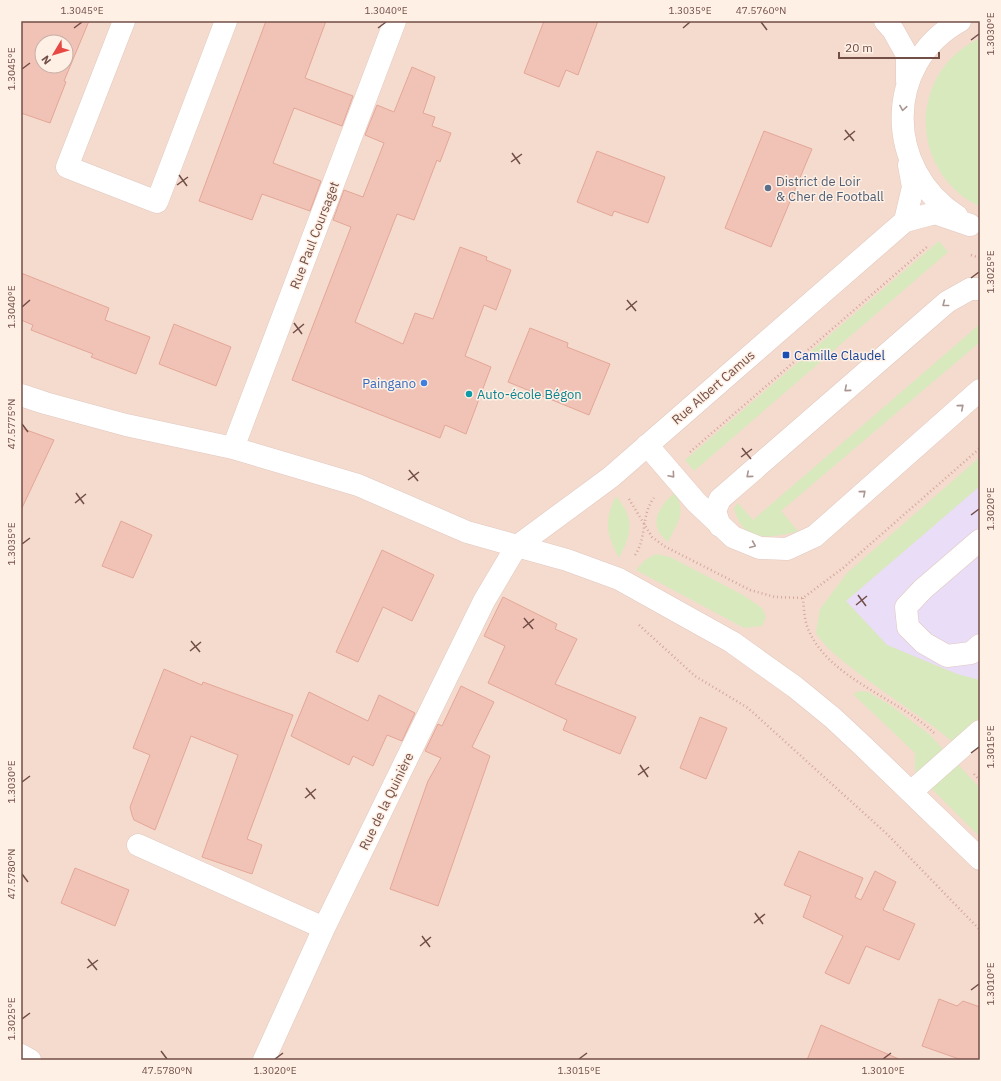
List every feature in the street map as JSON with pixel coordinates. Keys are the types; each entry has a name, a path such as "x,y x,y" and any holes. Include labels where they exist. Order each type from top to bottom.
{"street":[{"path":"124,21 67,167 157,202 226,21"},
{"name":"Rue Paul Coursaget","path":"233,448 395,21"},
{"path":"889,26 918,39 953,25"},
{"path":"907,84 922,54 953,25"},
{"path":"889,26 907,55 907,84 902,117 913,187 905,221"},
{"path":"906,150 920,180 941,206 975,226"},
{"name":"Rue Albert Camus","path":"516,547 611,477 905,221 934,213 975,226"},
{"path":"720,526 715,511 720,499 947,302 970,289 980,289"},
{"path":"647,445 696,502 733,537 760,548 787,549 814,536 980,390"},
{"path":"21,395 126,425 233,448 358,485 467,532 516,547 567,560 619,579 732,642 795,687 833,718 980,859"},
{"path":"980,540 923,589 906,607 908,627 924,643 947,656 971,653 980,645"},
{"name":"Rue de la Quinière","path":"264,1060 324,928 484,601 516,547"},
{"path":"911,792 980,731"},
{"path":"138,845 324,928"},
{"path":"21,1055 30,1060"}],"path":[{"path":"689,453 930,244"},
{"path":"968,253 980,258"},
{"path":"633,558 643,540 647,512 653,499 658,495"},
{"path":"803,598 808,630 818,647 846,673 929,728 956,753 980,781"},
{"path":"638,623 695,676 748,708 887,834 980,930"}],"shaded area":[{"path":"21,21 980,21 980,1060 21,1060"},
{"path":"980,486 980,701 957,674 887,645 846,601"}],"green space":[{"path":"980,38 980,206 967,200 951,186 938,168 930,150 926,131 926,112 930,94 938,77 949,61 963,48"},
{"path":"939,241 948,252 694,471 685,460"},
{"path":"980,324 980,342 781,511 798,531 777,536 758,536 750,533 743,527 734,508 738,503 753,520"},
{"path":"980,457 980,486 846,601 887,645 957,674 980,680 980,717 953,742 848,665 828,648 816,633 820,609 847,573"},
{"path":"675,493 679,500 680,512 677,523 668,542 658,529 657,516 664,504"},
{"path":"616,496 626,512 630,526 627,541 619,558 611,542 608,527 610,512"},
{"path":"656,554 670,557 743,595 762,608 766,617 762,626 744,628 636,570 645,560"},
{"path":"860,691 868,692 890,705 929,734 980,788 980,837 915,772 915,753 853,694"}],"building":[{"path":"21,21 89,21 74,57 74,34 34,34 34,74 67,74 64,81 66,82 50,123 21,113"},
{"path":"266,21 326,21 305,78 353,96 342,126 294,108 273,163 321,181 310,211 262,194 252,220 199,201"},
{"path":"544,21 598,21 578,75 566,70 559,87 524,73"},
{"path":"412,67 435,77 423,113 435,117 432,126 451,133 440,162 437,160 414,220 397,214 355,322 403,344 415,313 433,319 460,247 487,257 486,260 511,270 496,310 484,305 465,356 491,367 466,434 445,425 440,438 292,380 351,227 333,220 344,190 363,197 384,143 365,135 377,105 394,112"},
{"name":"District de Loir & Cher de Football","path":"764,131 812,149 771,247 725,228"},
{"path":"597,151 665,177 648,223 614,211 612,216 577,202"},
{"path":"21,273 109,308 105,320 150,337 136,374 91,357 93,354 31,330 33,325 21,320"},
{"path":"174,324 231,347 216,386 159,364"},
{"path":"530,328 568,343 567,347 610,364 589,415 508,382"},
{"path":"21,428 54,440 21,510"},
{"path":"121,521 152,535 133,578 102,566"},
{"path":"382,550 434,575 412,621 383,607 358,662 336,652"},
{"path":"503,597 557,624 555,629 577,639 555,684 636,717 620,754 563,730 567,720 488,683 505,646 484,636"},
{"path":"164,669 202,685 203,682 293,715 247,839 262,845 252,874 202,857 238,755 191,736 155,830 134,820 130,807 150,755 133,748"},
{"path":"461,686 494,702 472,747 490,756 438,906 390,889 428,781 441,758 425,751 438,724 442,726"},
{"path":"309,692 368,721 379,695 415,713 402,741 387,735 373,766 353,756 349,765 291,736"},
{"path":"700,717 727,728 706,779 680,768"},
{"path":"799,851 863,878 855,897 861,900 875,871 896,882 883,910 915,924 899,960 866,946 849,984 825,973 843,936 803,917 811,896 784,885"},
{"path":"75,868 129,890 115,926 61,903"},
{"path":"939,999 957,1006 963,1001 980,1007 980,1060 962,1060 922,1046"},
{"path":"821,1025 901,1060 807,1060"}],"place":[{"name":"District de Loir & Cher de Football","path":"768,188"},
{"name":"Camille Claudel","path":"786,355"},
{"name":"Paingano","path":"424,383"},
{"name":"Auto-école Bégon","path":"469,394"}]}
